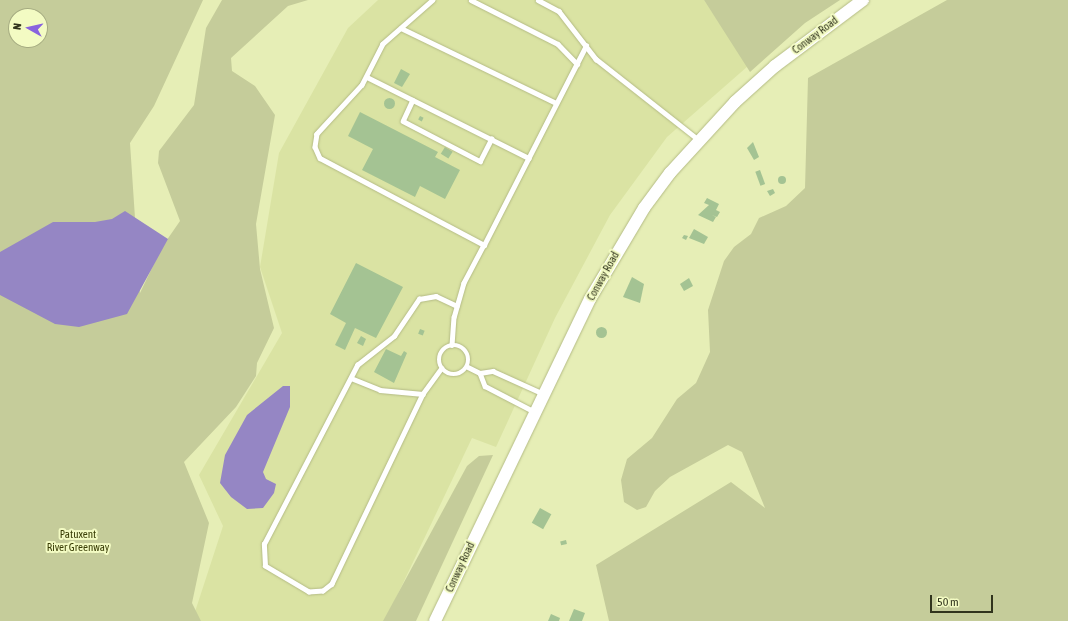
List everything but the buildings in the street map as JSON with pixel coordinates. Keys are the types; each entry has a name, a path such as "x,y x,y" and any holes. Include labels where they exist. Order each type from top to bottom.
{"street":[{"name":"Conway Road","path":"435,621 535,412 615,254 665,179 699,140 775,66 863,0"}],"lane":[{"path":"433,0 383,44 367,77 317,134 315,147 320,158 484,245"},
{"path":"471,0 558,44 577,64"},
{"path":"538,0 558,11 596,59 699,140"},
{"path":"401,28 556,103"},
{"path":"457,306 436,296 419,299 408,320 357,365 264,544 265,566 309,592 323,591 332,584 423,394 442,368 441,353 452,345 457,306 464,283 586,46"},
{"path":"367,77 529,158"},
{"path":"413,100 403,121 480,161 491,139"},
{"path":"452,345 465,349 469,358 468,367"},
{"path":"468,367 480,373 493,370 544,394"},
{"path":"442,368 455,375 468,367"},
{"path":"480,373 485,386 535,412"},
{"path":"351,378 380,390 423,394"}],"shaded area":[{"path":"378,0 704,0 748,66 667,137 610,215 555,318 496,447 472,438 385,621 192,621 223,526 199,475 282,333 260,267 279,153 348,28"},
{"path":"125,211 168,239 127,314 79,327 55,324 0,295 0,252 53,222 95,222 112,219"},
{"path":"283,386 290,386 290,407 263,472 266,479 276,484 274,493 263,508 247,509 231,497 220,483 225,455 247,415"}],"green space":[{"name":"Patuxent River Greenway","path":"0,0 203,0 154,106 130,143 140,293 162,247 180,221 158,163 159,151 194,105 206,28 222,0 308,0 288,6 231,58 232,71 255,86 275,115 256,224 260,269 274,328 257,363 256,376 236,407 184,462 209,523 192,603 201,621 0,621"},
{"path":"704,0 840,0 805,23 750,72"},
{"path":"947,0 1068,0 1068,621 609,621 596,565 731,482 765,508 742,452 728,445 670,477 655,491 646,507 637,510 624,502 621,480 627,459 652,438 677,399 696,383 710,352 708,310 724,261 734,247 751,234 759,218 786,206 805,188 808,78"},
{"path":"493,455 416,621 383,621 467,466 479,456"}]}
